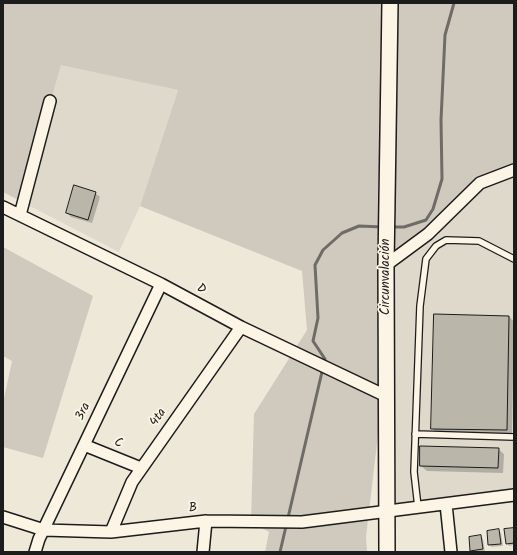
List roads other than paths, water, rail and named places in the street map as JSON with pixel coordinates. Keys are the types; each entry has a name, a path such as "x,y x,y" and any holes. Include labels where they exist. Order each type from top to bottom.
{"street":[{"name":"Circunvalación","path":"387,552 386,265 390,3"},
{"path":"20,215 50,100"},
{"path":"386,265 428,234 480,183 514,170"},
{"name":"D","path":"3,207 161,284 241,327 386,396"},
{"name":"3ra","path":"35,552 43,530 161,284"},
{"name":"4ta","path":"111,532 132,482 241,327"},
{"name":"C","path":"84,445 141,468"},
{"name":"B","path":"3,517 43,530 111,532 206,521 302,522 514,495"},
{"path":"446,504 451,552"},
{"path":"203,552 206,521"}],"lane":[{"path":"418,507 414,472 415,434 420,306 426,259 436,246 446,240 479,241 514,259"},
{"path":"415,434 514,437"}],"waterway":[{"path":"391,227 404,227 426,220 433,209 442,179 441,120 445,35 454,3"},
{"path":"280,552 325,359 313,341 318,318 315,265 323,250 342,233 359,226 383,227"}]}
